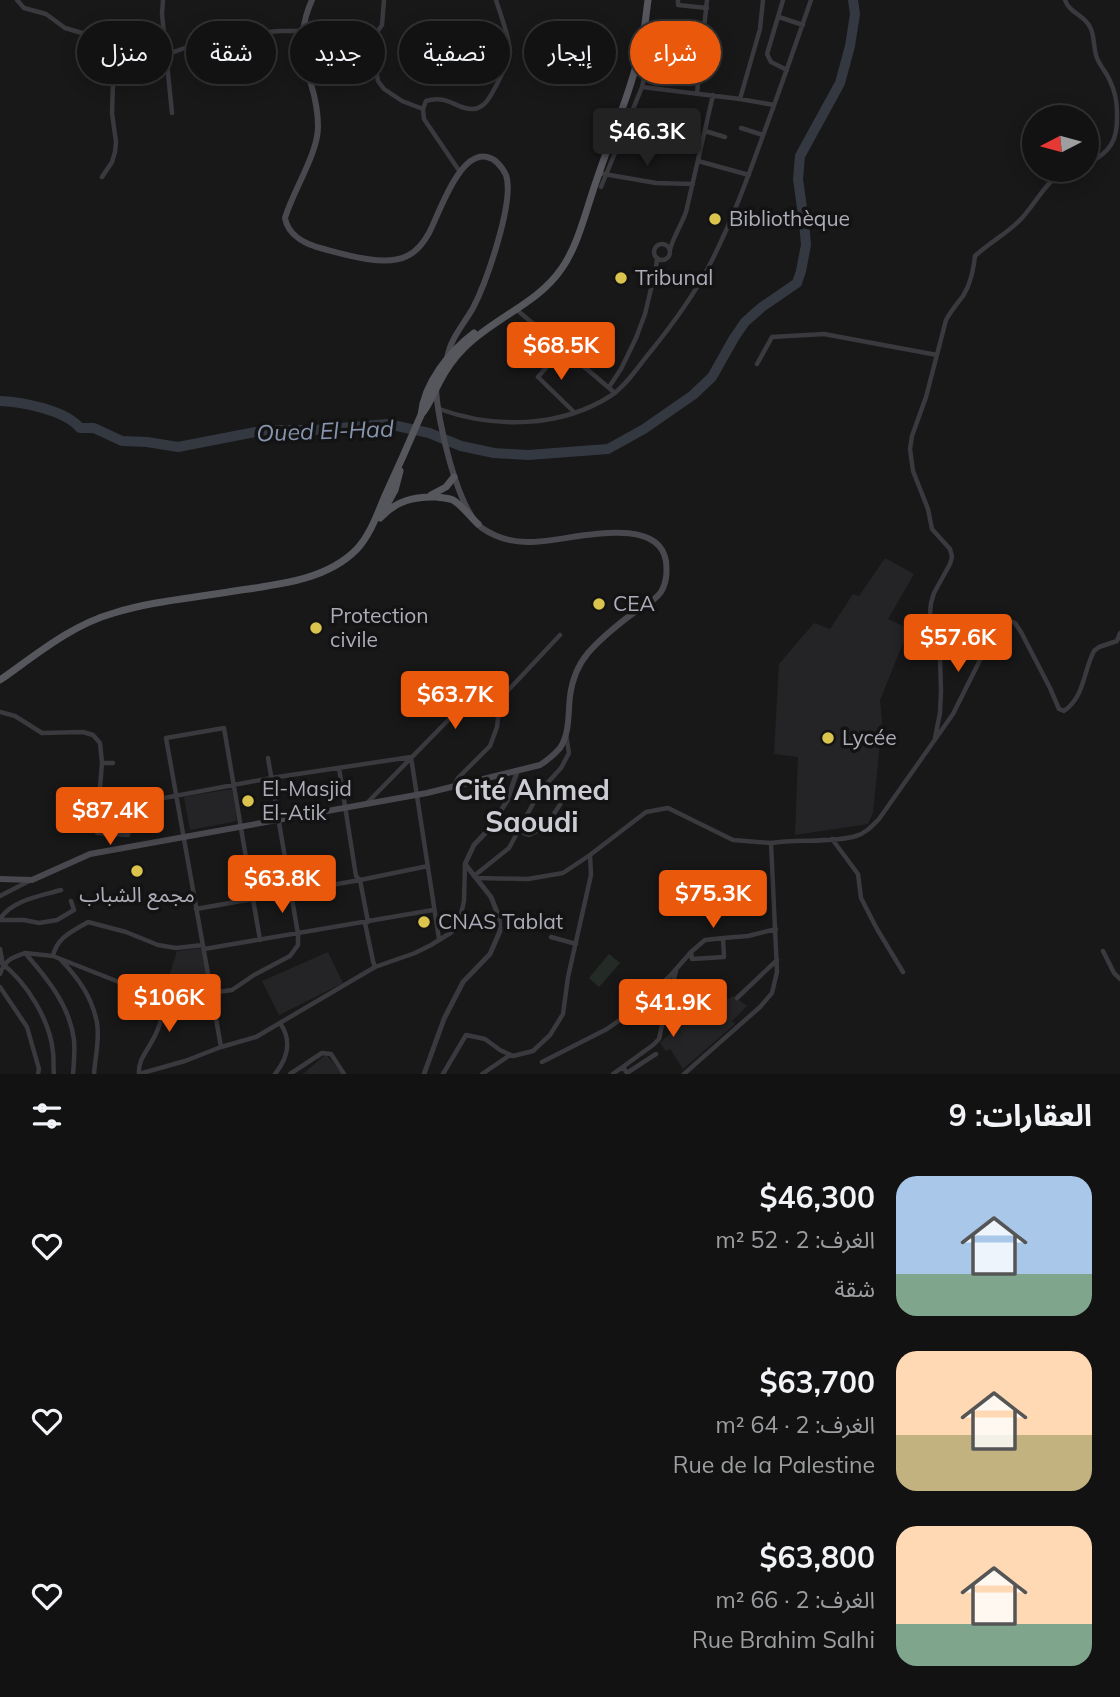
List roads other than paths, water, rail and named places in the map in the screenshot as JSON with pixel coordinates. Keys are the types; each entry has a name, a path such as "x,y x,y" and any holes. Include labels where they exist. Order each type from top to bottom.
{"main road":[{"path":"305,21 312,0"},
{"path":"421,415 436,387 465,346 546,286 560,271 571,253 602,174 633,75 642,41 648,0"},
{"path":"311,84 318,129 315,144 286,214 287,227 297,238 312,246 378,261 407,257 428,236 448,192 460,172 471,161 484,157 494,160 500,165 507,179 508,199 487,275 472,309 451,343 447,357 448,369"},
{"path":"368,533 421,415 428,392 447,357 466,339 545,283 564,260 577,235"},
{"path":"436,387 454,477 478,524"},
{"path":"427,408 435,411 441,422"},
{"path":"380,518 397,484 404,454"},
{"path":"397,469 397,484 402,492 413,498"},
{"path":"428,497 440,491 454,477"},
{"path":"0,680 68,632 113,613 303,579 329,569 359,547 380,518 394,505 413,498 453,500 478,524 501,538 529,542 635,533 654,540 664,554 667,576 658,596 611,630 582,661 570,693 566,734 552,757 540,765 415,795 90,854 32,880 0,879"}],"street":[{"path":"16,0 24,8 46,14 65,28 77,32"},
{"path":"163,0 163,21"},
{"path":"384,0 382,25 373,38 372,47 378,81 384,89 402,101 423,109"},
{"path":"460,172 424,119 423,109 426,102 433,99 446,100 471,110 486,102 505,69 510,52 496,0"},
{"path":"678,0 678,5 707,8"},
{"path":"705,21 708,0"},
{"path":"740,99 760,29 763,0"},
{"path":"783,0 767,54 771,62 787,70"},
{"path":"439,409 473,418 518,422 556,418 576,414 615,393 630,378 692,295 721,241 764,135 811,0"},
{"path":"1065,0 1070,10 1089,24 1098,61 1109,79 1117,102 1118,125 1115,139 1099,157"},
{"path":"779,17 803,25"},
{"path":"172,53 198,43 229,37 290,31"},
{"path":"102,177 115,152 112,113 114,84"},
{"path":"169,84 172,113"},
{"path":"601,187 602,174 643,84"},
{"path":"697,93 698,84"},
{"path":"642,87 774,105"},
{"path":"659,259 668,257 683,219 713,95"},
{"path":"741,128 764,135"},
{"path":"705,131 725,137"},
{"path":"698,162 749,175"},
{"path":"602,174 656,183 693,184"},
{"path":"935,738 940,713 940,658 930,613 934,593 952,557 950,549 932,529 928,509 913,471 910,449 912,436 926,397 946,320 972,278 975,256 1020,221 1051,182"},
{"path":"659,259 654,254 655,248 674,237"},
{"path":"664,245 670,250"},
{"path":"609,387 636,338 659,259"},
{"path":"517,309 615,393"},
{"path":"757,364 772,337 804,334 824,334 937,355"},
{"path":"562,349 538,377 576,414"},
{"path":"475,877 528,879 563,873 646,812 668,808 733,840 771,843 857,836 869,830 879,820 953,714 982,656 1010,621 1015,623 1021,632 1051,688 1056,704 1064,711 1071,706 1080,692 1094,651 1117,640 1120,633"},
{"path":"454,787 458,778 490,746 497,727 500,699 560,635"},
{"path":"368,803 460,708 488,698 500,699"},
{"path":"0,712 15,716 41,733 83,732 93,735 100,743 102,763 97,833 128,835"},
{"path":"221,1047 166,738 223,728 260,940"},
{"path":"475,877 509,848 540,791 561,768 569,753 566,734"},
{"path":"99,799 132,804 176,794 411,757"},
{"path":"411,757 439,939"},
{"path":"211,993 232,990 290,956 298,945 268,758"},
{"path":"102,763 113,763"},
{"path":"339,768 356,876 360,880 376,967"},
{"path":"163,993 162,1018 153,1041 138,1065 139,1074 256,1037 376,967 415,953 452,932 458,924 464,901 465,864 474,845 489,829 507,801 517,772"},
{"path":"518,831 529,835 539,831 557,812 571,785"},
{"path":"128,846 132,804"},
{"path":"832,839 858,874 861,898 903,972"},
{"path":"684,1074 760,1007 772,993 777,959 771,843"},
{"path":"443,1074 466,1035 485,1038 513,1056 533,1051 550,1035 563,1014 568,977 591,875 590,855"},
{"path":"424,1074 444,1018 463,982 490,954 500,931 499,916 491,897 465,864"},
{"path":"197,909 428,866"},
{"path":"0,896 32,880"},
{"path":"0,920 4,914 22,903 61,890"},
{"path":"0,920 39,923 57,920 74,909 71,901"},
{"path":"53,956 58,943 65,935 88,922 126,932 158,945 176,948 260,940 433,910"},
{"path":"542,1062 607,1029 643,1001 705,940 748,936 776,929"},
{"path":"551,937 576,944"},
{"path":"691,953 692,959 724,957 723,938"},
{"path":"0,949 0,974"},
{"path":"1103,951 1120,979"},
{"path":"2,964 25,953 53,956 120,982 184,999 215,1011"},
{"path":"25,953 56,991 70,1019 74,1042 73,1074"},
{"path":"737,998 777,959"},
{"path":"60,960 83,985 93,1010 98,1032 94,1074"},
{"path":"2,964 11,970 42,1012 53,1050 54,1074"},
{"path":"612,1074 659,1039 677,968"},
{"path":"0,987 27,1027 39,1069 38,1074"},
{"path":"275,1074 283,1065 287,1047 286,1031 280,1023"},
{"path":"290,1074 323,1053 331,1054 344,1074"},
{"path":"623,1067 627,1073 656,1054"},
{"path":"482,1074 510,1055"}],"waterway":[{"name":"Oued El-Had","path":"0,401 43,408 64,416 80,428 94,428 122,441 178,447 266,430 314,430 388,424 429,433 461,446 494,453 528,455 608,449 644,429 693,395 712,377 745,322 797,283 806,245 798,179 800,156 840,83 850,46 855,14 853,0"}],"place":[{"name":"Bibliothèque","path":"715,219"},
{"name":"Tribunal","path":"621,278"},
{"name":"CEA","path":"599,604"},
{"name":"Protection civile","path":"316,628"},
{"name":"Lycée","path":"828,738"},
{"name":"El-Masjid El-Atik","path":"248,801"},
{"name":"مجمع الشباب","path":"137,871"},
{"name":"CNAS Tablat","path":"424,922"}],"district":[{"name":"Cité Ahmed Saoudi","path":"532,806"}]}
